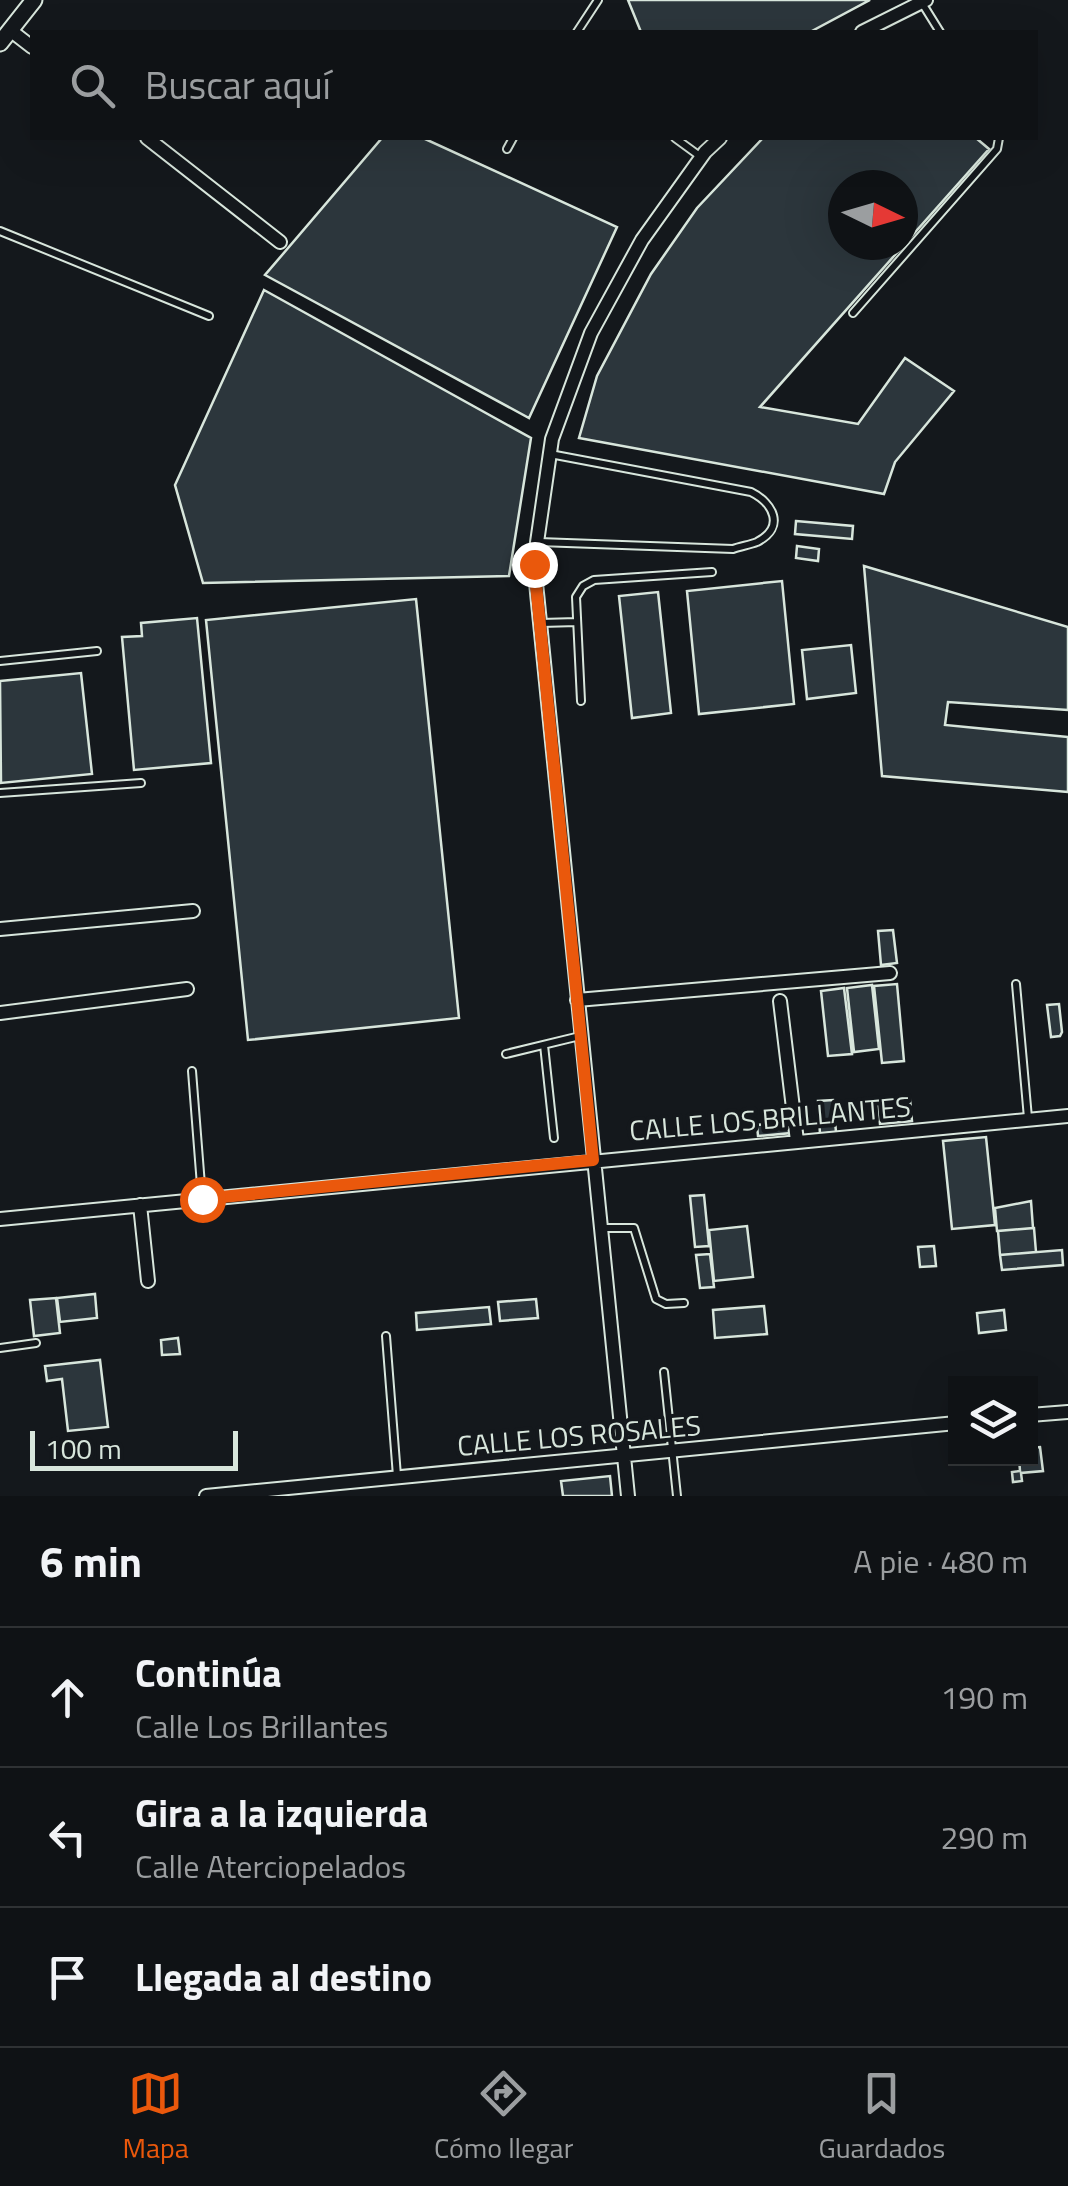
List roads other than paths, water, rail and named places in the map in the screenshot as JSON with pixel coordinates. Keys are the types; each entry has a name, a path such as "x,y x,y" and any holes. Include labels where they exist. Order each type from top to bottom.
{"street":[{"path":"30,47 5,36 34,0"},
{"path":"866,30 924,1"},
{"path":"150,140 280,242"},
{"path":"628,1496 534,564 552,439 590,333 642,240 718,140"},
{"path":"0,929 193,911"},
{"path":"577,1000 890,973"},
{"path":"0,1013 187,989"},
{"path":"780,1001 797,1141"},
{"name":"CALLE LOS BRILLANTES","path":"0,1219 1068,1116"},
{"path":"140,1205 148,1281"},
{"path":"1038,1415 1068,1412"},
{"name":"CALLE LOS ROSALES","path":"206,1496 948,1424"}],"lane":[{"path":"578,30 598,0"},
{"path":"924,1 939,30"},
{"path":"506,149 513,140"},
{"path":"678,140 701,158"},
{"path":"853,313 997,149 999,140"},
{"path":"0,231 209,316"},
{"path":"538,542 733,549 760,541 771,528 774,512 767,500 750,492 550,454"},
{"path":"581,701 576,597 583,586 594,580 712,572"},
{"path":"540,623 577,622"},
{"path":"0,661 98,651"},
{"path":"0,793 141,783"},
{"path":"1016,984 1028,1120"},
{"path":"506,1054 581,1036"},
{"path":"544,1045 554,1138"},
{"path":"192,1071 202,1199"},
{"path":"600,1228 638,1231 656,1299 666,1304 684,1303"},
{"path":"386,1336 397,1478"},
{"path":"0,1348 36,1342"},
{"path":"664,1372 677,1496"}]}
